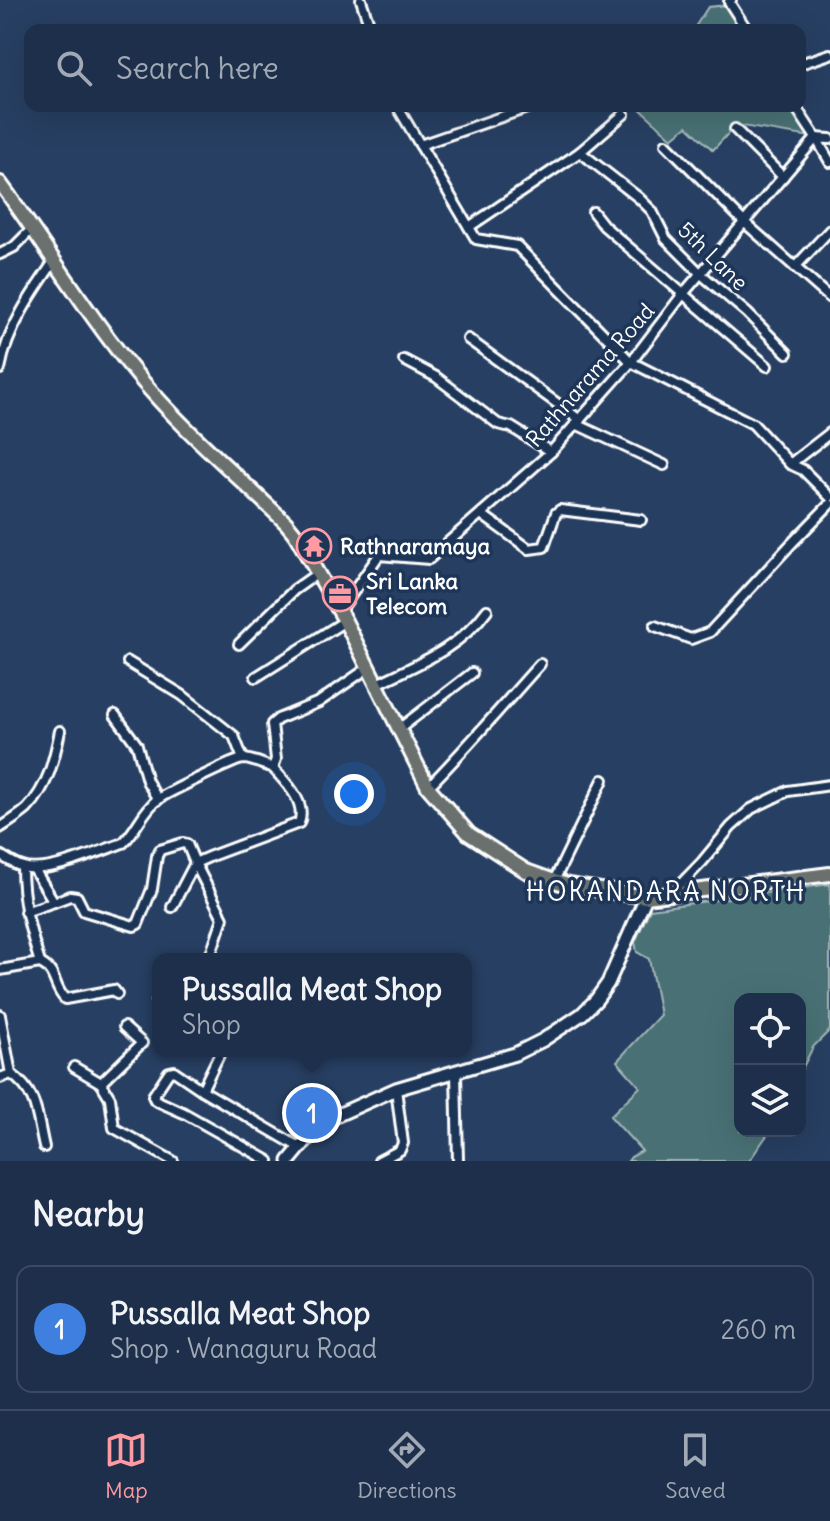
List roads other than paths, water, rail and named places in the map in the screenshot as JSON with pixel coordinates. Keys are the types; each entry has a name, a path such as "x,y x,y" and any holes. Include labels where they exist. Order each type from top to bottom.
{"main road":[{"path":"0,183 114,346 141,379 171,413 295,534 343,616 428,787 469,834 526,871 554,881 646,897 830,874"}],"street":[{"path":"361,0 369,24"},
{"path":"728,1 743,24"},
{"path":"806,62 830,54"},
{"path":"401,112 476,239 517,246 631,362 753,424 790,464 803,470 830,497"},
{"path":"420,145 516,112"},
{"path":"799,112 830,162"},
{"path":"469,227 580,152 624,114"},
{"path":"735,129 783,177"},
{"path":"816,138 830,139"},
{"name":"Rathnarama Road","path":"343,616 379,555 429,559 551,452 631,362 683,294 816,138"},
{"path":"666,144 744,222 830,298"},
{"name":"5th Lane","path":"580,152 645,204 652,211 666,239 787,353"},
{"path":"593,212 604,226 767,366"},
{"path":"0,254 14,247 33,228"},
{"path":"795,267 830,230"},
{"path":"0,369 7,343 31,295 55,260"},
{"path":"468,339 578,422 664,465"},
{"path":"404,360 436,377 498,424 511,427 551,452"},
{"path":"790,464 830,433"},
{"path":"655,626 691,639 710,632 830,504"},
{"path":"481,514 529,549 544,547 556,513 560,510 641,520"},
{"path":"239,644 294,590 318,573"},
{"path":"377,684 448,649 474,627 487,610"},
{"path":"256,677 343,616"},
{"path":"128,662 182,695 234,736 243,759"},
{"path":"428,787 540,664"},
{"path":"273,768 276,759 272,724 319,702 368,668"},
{"path":"399,729 472,673"},
{"path":"115,715 137,745 147,781 158,800"},
{"path":"0,828 26,809 45,786 54,763 60,731"},
{"path":"0,855 22,867 54,866 123,843 158,800 225,766 243,759 273,768 298,801 302,815 299,823 195,863 172,907"},
{"path":"554,881 603,780"},
{"path":"672,893 751,809 788,791 830,785"},
{"path":"25,912 70,896 77,897 84,911 134,926 138,924 152,889 160,850 183,843 187,844 223,918 211,953"},
{"path":"22,867 25,912 40,963"},
{"path":"34,869 54,902"},
{"path":"289,1161 313,1132 331,1118 396,1089 515,1054 582,1014 608,983 646,897"},
{"path":"0,970 40,963 50,969 60,995 65,999 114,990 117,994"},
{"path":"0,1015 11,1074 32,1094 44,1147"},
{"path":"101,1083 142,1043 124,1027"},
{"path":"202,1090 218,1057"},
{"path":"74,1067 101,1083 110,1098 114,1128 173,1161"},
{"path":"269,1161 155,1100 153,1096 169,1072 174,1071 299,1147"},
{"path":"456,1072 458,1161"},
{"path":"0,1078 11,1074"},
{"path":"379,1161 400,1150 403,1143 396,1089"}],"place":[{"name":"Rathnaramaya","path":"314,546"},
{"name":"Sri Lanka Telecom","path":"340,594"},
{"name":"Pussalla Meat Shop","path":"312,1113"}],"district":[{"name":"HOKANDARA NORTH","path":"666,891"}]}
